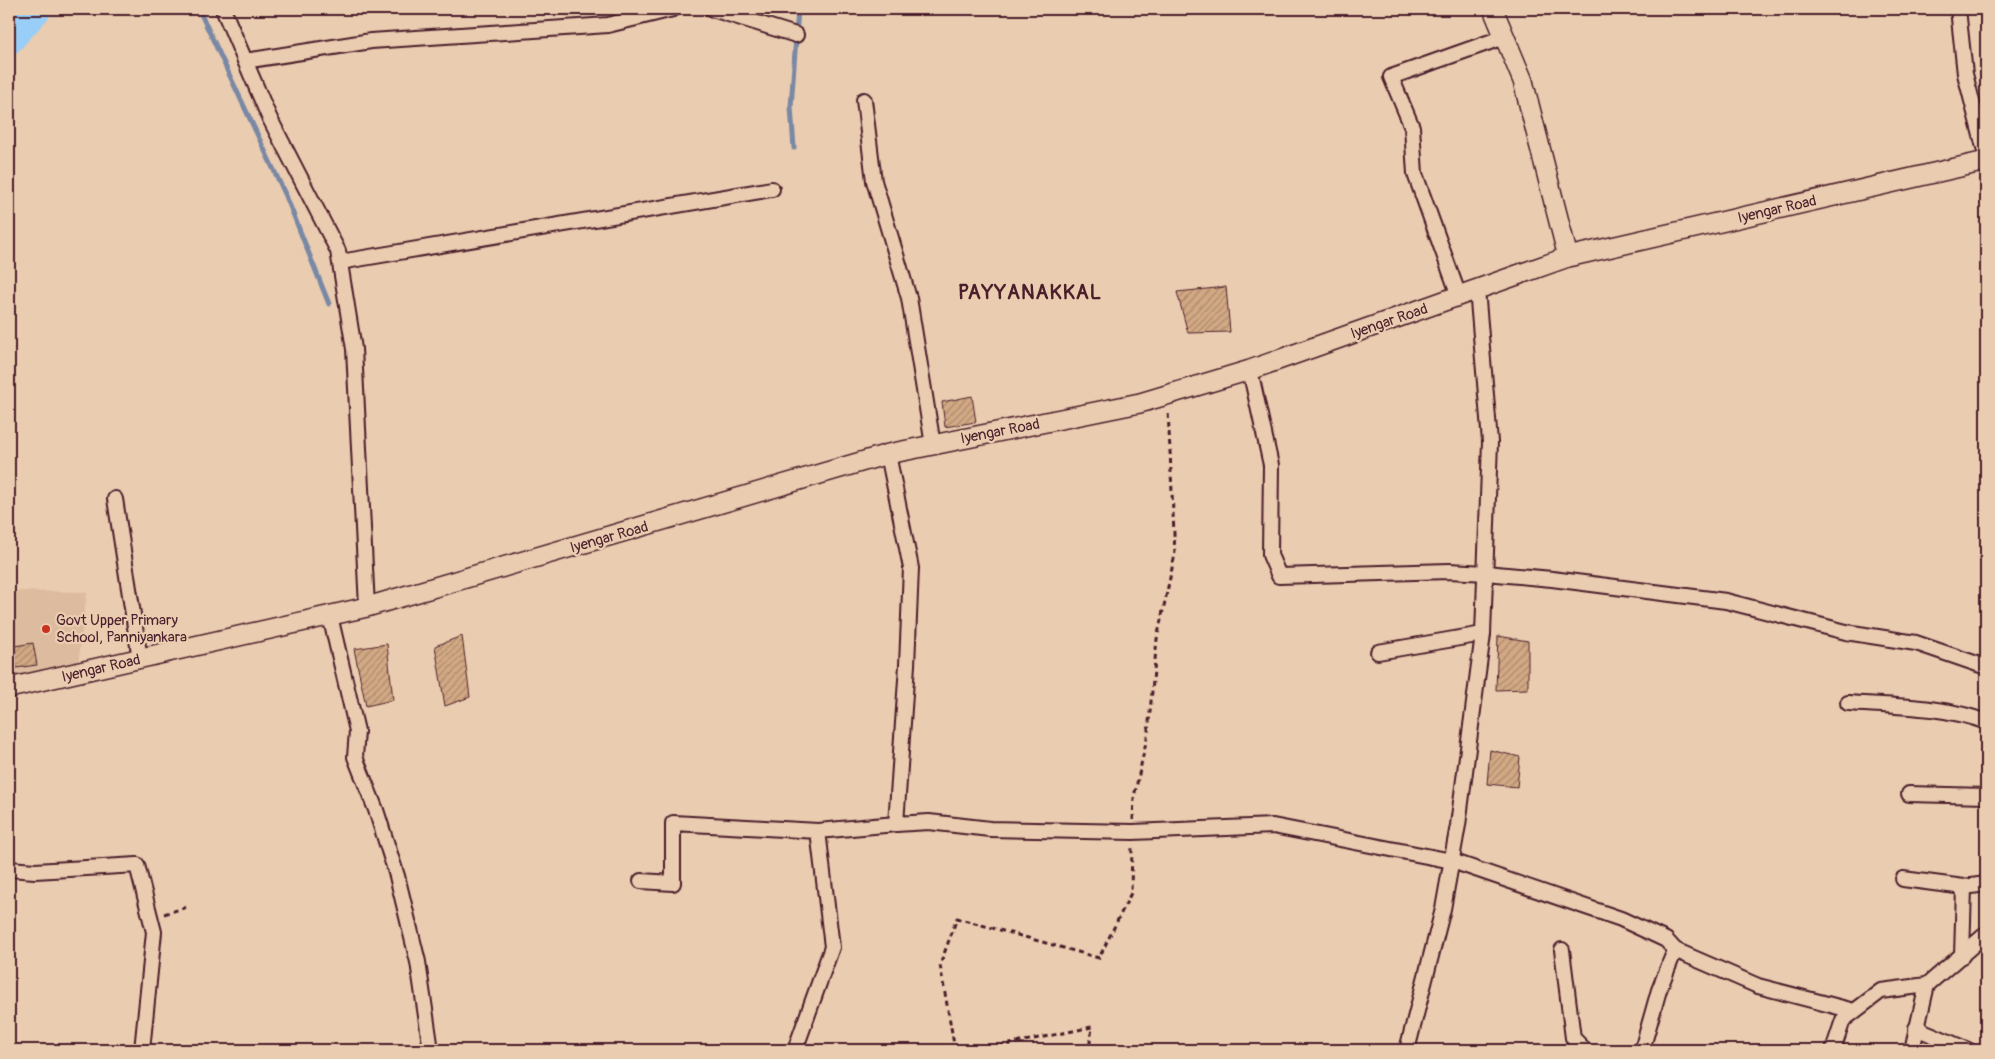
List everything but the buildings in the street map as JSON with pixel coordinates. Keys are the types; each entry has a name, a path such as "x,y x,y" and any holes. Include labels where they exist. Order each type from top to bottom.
{"main road":[{"path":"1493,9 1523,81 1568,257"},
{"name":"Iyengar Road","path":"9,688 367,608 888,454 1140,403 1250,370 1568,257 1986,160"}],"street":[{"path":"223,9 269,117 338,251 354,349 367,608"},
{"path":"245,61 371,41 608,25 673,9"},
{"path":"712,9 796,35"},
{"path":"1958,9 1965,74 1986,156"},
{"path":"1459,296 1415,174 1412,127 1391,77 1504,36"},
{"path":"864,100 874,181 909,298 933,445"},
{"path":"340,262 772,189"},
{"path":"1408,1050 1452,861 1483,634 1490,442 1477,289"},
{"path":"1250,370 1271,465 1270,555 1279,576 1449,571 1486,572 1552,578 1726,601 1846,632 1916,643 1986,667"},
{"path":"888,454 911,568 907,665 896,824"},
{"path":"115,499 140,659"},
{"path":"330,616 357,732 355,757 376,810 396,876 418,962 431,1050"},
{"path":"1378,652 1483,634"},
{"path":"1848,703 1911,707 1970,715 1986,722"},
{"path":"1909,794 1986,796"},
{"path":"641,881 673,883 674,823 818,832 929,822 990,829 1133,832 1274,826 1452,861 1621,919 1666,940 1675,950 1758,986 1854,1011"},
{"path":"795,1050 832,947 818,832"},
{"path":"9,869 35,871 136,865 154,932 142,1050"},
{"path":"1903,878 1964,887 1986,884"},
{"path":"1962,956 1964,887"},
{"path":"1833,1050 1842,1020 1881,991 1927,985 1986,934"},
{"path":"1562,950 1573,1038 1586,1050"},
{"path":"1642,1050 1658,990 1675,950"},
{"path":"1912,1050 1927,985"},
{"path":"1916,1028 1968,1050"}],"path":[{"path":"955,1050 940,965 956,918 1099,958 1131,893 1134,796 1148,733 1157,639 1175,554 1167,394"},
{"path":"981,1050 1092,1027 1089,1050"}],"shaded area":[{"name":"Govt Upper Primary School, Panniyankara","path":"9,591 87,592 78,665 9,676"}],"waterway":[{"path":"9,40 37,9"},
{"path":"197,9 286,196 329,304"},
{"path":"794,148 791,107 798,9"}],"place":[{"name":"Govt Upper Primary School, Panniyankara","path":"46,629"}],"district":[{"name":"PAYYANAKKAL","path":"1030,292"}]}
